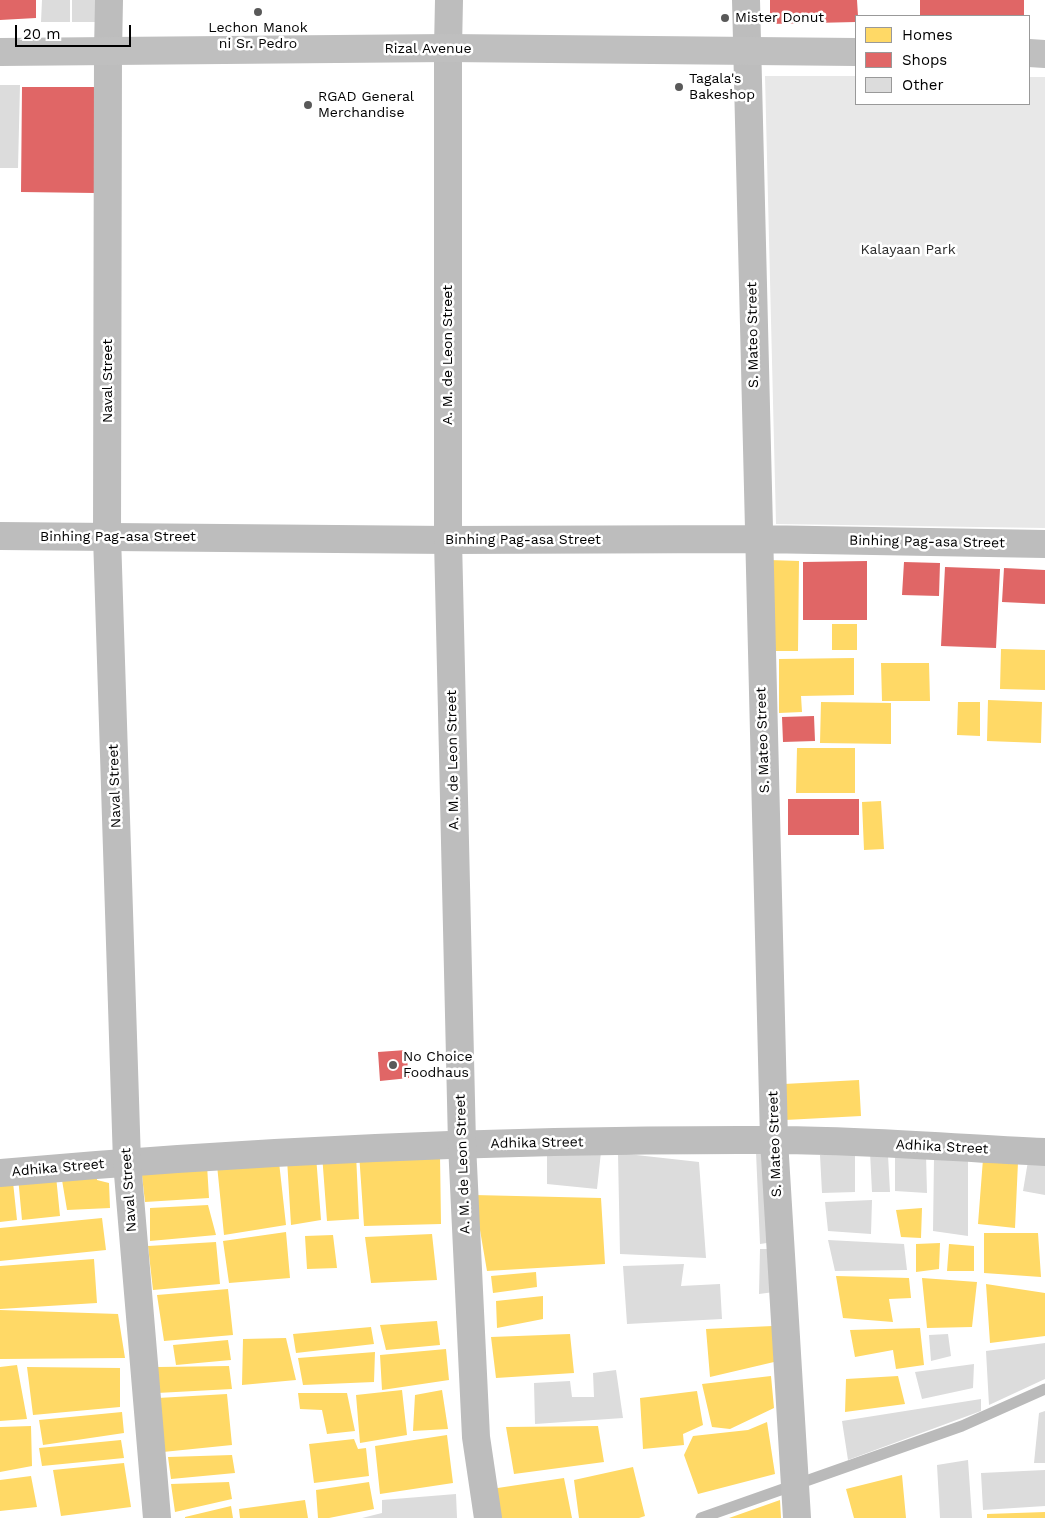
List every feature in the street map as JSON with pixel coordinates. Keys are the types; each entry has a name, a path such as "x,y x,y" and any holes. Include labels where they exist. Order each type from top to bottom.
{"main road":[{"name":"Rizal Avenue","path":"0,52 448,48 855,52"},
{"path":"1030,53 1045,54"}],"street":[{"name":"Naval Street","path":"109,0 107,536 127,1162 157,1518"},
{"name":"A. M. de Leon Street","path":"449,0 448,540 462,1144 476,1437 488,1518"},
{"name":"S. Mateo Street","path":"746,0 774,1140 795,1498"},
{"name":"Binhing Pag-asa Street","path":"0,536 448,540 758,539 1045,544"},
{"name":"Adhika Street","path":"0,1173 127,1162 462,1144 774,1140 1045,1152"}],"green space":[{"name":"Kalayaan Park","path":"765,76 855,76 855,105 1030,105 1030,77 1045,77 1045,528 776,524"}],"building: Homes":[{"path":"769,560 799,561 798,651 769,651"},
{"path":"832,624 857,624 857,650 832,650"},
{"path":"1001,649 1045,650 1045,690 1000,689"},
{"path":"854,658 854,695 801,696 802,712 779,713 779,659"},
{"path":"881,663 929,663 930,701 882,701"},
{"path":"988,700 1042,702 1041,743 987,741"},
{"path":"821,702 891,703 891,744 820,743"},
{"path":"958,702 980,702 980,736 957,735"},
{"path":"797,748 855,748 855,793 796,793"},
{"path":"881,801 884,849 864,850 862,802"},
{"path":"859,1080 861,1116 785,1120 784,1084"},
{"path":"359,1153 440,1155 441,1224 364,1226"},
{"path":"322,1154 356,1154 359,1219 327,1221"},
{"path":"316,1156 321,1220 291,1225 287,1159"},
{"path":"983,1159 1018,1162 1015,1228 978,1224"},
{"path":"279,1162 286,1225 224,1235 217,1165"},
{"path":"207,1165 209,1198 145,1202 141,1167"},
{"path":"97,1171 97,1180 109,1183 110,1208 67,1210 61,1174"},
{"path":"56,1176 60,1216 22,1220 18,1177"},
{"path":"0,1182 13,1182 17,1220 0,1222"},
{"path":"474,1195 601,1198 605,1264 487,1271"},
{"path":"208,1205 216,1235 150,1241 150,1208"},
{"path":"922,1208 921,1238 901,1237 896,1210"},
{"path":"102,1218 106,1250 0,1261 0,1228"},
{"path":"286,1232 290,1278 229,1283 223,1241"},
{"path":"984,1233 1038,1233 1041,1277 984,1273"},
{"path":"432,1234 437,1280 371,1283 365,1237"},
{"path":"333,1235 337,1268 307,1269 305,1236"},
{"path":"216,1242 220,1284 153,1290 148,1246"},
{"path":"940,1243 939,1269 916,1272 916,1244"},
{"path":"949,1244 974,1246 974,1271 947,1271"},
{"path":"94,1259 97,1303 0,1309 0,1266"},
{"path":"536,1272 537,1287 493,1293 491,1276"},
{"path":"836,1276 909,1278 911,1298 889,1299 893,1322 843,1318"},
{"path":"922,1278 977,1282 972,1327 927,1328"},
{"path":"986,1284 1045,1293 1045,1336 990,1343"},
{"path":"228,1289 233,1335 164,1341 157,1295"},
{"path":"543,1296 543,1319 497,1328 496,1301"},
{"path":"0,1310 118,1314 125,1358 0,1359"},
{"path":"437,1321 440,1345 386,1350 380,1325"},
{"path":"773,1326 774,1362 710,1377 706,1329"},
{"path":"371,1327 374,1344 296,1353 293,1334"},
{"path":"920,1328 924,1365 896,1369 893,1350 855,1357 850,1330"},
{"path":"570,1334 574,1373 496,1378 491,1337"},
{"path":"286,1338 296,1380 242,1385 243,1339"},
{"path":"228,1340 231,1360 176,1365 173,1345"},
{"path":"446,1349 449,1380 382,1390 380,1355"},
{"path":"375,1352 374,1382 303,1385 298,1358"},
{"path":"17,1365 27,1419 0,1421 0,1367"},
{"path":"229,1366 232,1389 157,1393 158,1367"},
{"path":"27,1367 120,1368 120,1407 33,1415"},
{"path":"771,1376 774,1408 730,1429 712,1427 702,1384"},
{"path":"898,1376 905,1404 845,1412 846,1379"},
{"path":"402,1390 407,1435 360,1443 356,1395"},
{"path":"442,1390 448,1429 413,1431 415,1395"},
{"path":"697,1391 703,1425 683,1434 684,1445 643,1449 640,1398"},
{"path":"298,1393 347,1393 355,1431 327,1434 322,1410 300,1409"},
{"path":"227,1394 232,1445 163,1452 158,1398"},
{"path":"122,1412 124,1433 43,1445 39,1420"},
{"path":"767,1422 775,1474 698,1494 684,1455 693,1436 748,1430"},
{"path":"31,1426 32,1466 0,1472 0,1427"},
{"path":"598,1426 604,1462 514,1474 506,1427"},
{"path":"447,1435 453,1483 380,1494 375,1446"},
{"path":"354,1439 358,1449 366,1448 369,1476 314,1483 309,1444"},
{"path":"121,1440 124,1458 42,1466 39,1448"},
{"path":"232,1455 235,1473 171,1479 168,1457"},
{"path":"124,1463 131,1507 61,1516 53,1470"},
{"path":"633,1467 645,1516 639,1518 579,1518 574,1480"},
{"path":"902,1475 906,1518 854,1518 846,1489"},
{"path":"31,1476 37,1507 0,1511 0,1480"},
{"path":"564,1478 572,1518 499,1518 491,1489"},
{"path":"229,1482 232,1499 175,1512 171,1484"},
{"path":"369,1482 374,1509 329,1518 318,1518 316,1490"},
{"path":"305,1500 308,1518 240,1518 239,1509"},
{"path":"780,1500 781,1518 729,1518"},
{"path":"231,1506 233,1518 185,1518 185,1517"},
{"path":"1045,1512 1045,1518 987,1518 987,1514"}],"building: Shops":[{"path":"0,0 36,0 36,18 0,20"},
{"path":"770,0 857,0 858,15 855,15 855,22 770,24"},
{"path":"920,0 1024,0 1024,15 920,15"},
{"path":"22,87 96,87 95,193 21,192"},
{"path":"867,561 867,620 803,620 803,562"},
{"path":"904,562 940,563 939,596 902,595"},
{"path":"945,567 1000,569 996,648 941,646"},
{"path":"1004,568 1045,570 1045,604 1002,602"},
{"path":"814,716 815,741 783,742 782,717"},
{"path":"788,799 859,799 859,835 788,835"},
{"name":"No Choice Foodhaus","path":"406,1050 409,1078 380,1081 378,1052"}],"building: Other":[{"path":"42,0 70,0 70,22 41,22"},
{"path":"72,0 96,0 96,22 72,22"},
{"path":"0,85 20,85 18,168 0,168"},
{"path":"769,1150 774,1242 760,1244 756,1152"},
{"path":"601,1152 597,1189 547,1184 547,1153"},
{"path":"870,1152 888,1155 890,1192 872,1192"},
{"path":"618,1153 699,1162 706,1258 620,1254"},
{"path":"895,1153 926,1154 927,1193 895,1191"},
{"path":"820,1155 855,1155 855,1192 822,1193"},
{"path":"934,1158 968,1161 968,1236 933,1231"},
{"path":"1028,1161 1045,1163 1045,1195 1023,1191"},
{"path":"872,1200 871,1234 828,1231 825,1202"},
{"path":"828,1240 904,1244 907,1270 835,1271"},
{"path":"760,1249 771,1249 774,1292 759,1294"},
{"path":"684,1264 681,1286 720,1284 722,1319 627,1324 623,1266"},
{"path":"948,1334 951,1356 931,1361 929,1335"},
{"path":"1045,1343 1045,1379 989,1405 986,1351"},
{"path":"974,1364 973,1388 922,1399 915,1372"},
{"path":"616,1370 623,1418 535,1424 534,1383 570,1381 572,1397 594,1397 593,1373"},
{"path":"981,1399 981,1411 848,1460 842,1421"},
{"path":"1045,1411 1045,1463 1034,1463 1039,1413"},
{"path":"968,1460 972,1518 940,1518 937,1465"},
{"path":"1045,1470 1045,1506 983,1510 981,1473"},
{"path":"456,1494 457,1518 362,1518 382,1513 382,1500"}],"waterway":[{"path":"701,1518 962,1426 1045,1389"}],"place":[{"name":"Lechon Manok ni Sr. Pedro","path":"258,12"},
{"name":"Mister Donut","path":"725,18"},
{"name":"Tagala's Bakeshop","path":"679,87"},
{"name":"RGAD General Merchandise","path":"308,105"},
{"name":"No Choice Foodhaus","path":"393,1065"}]}
